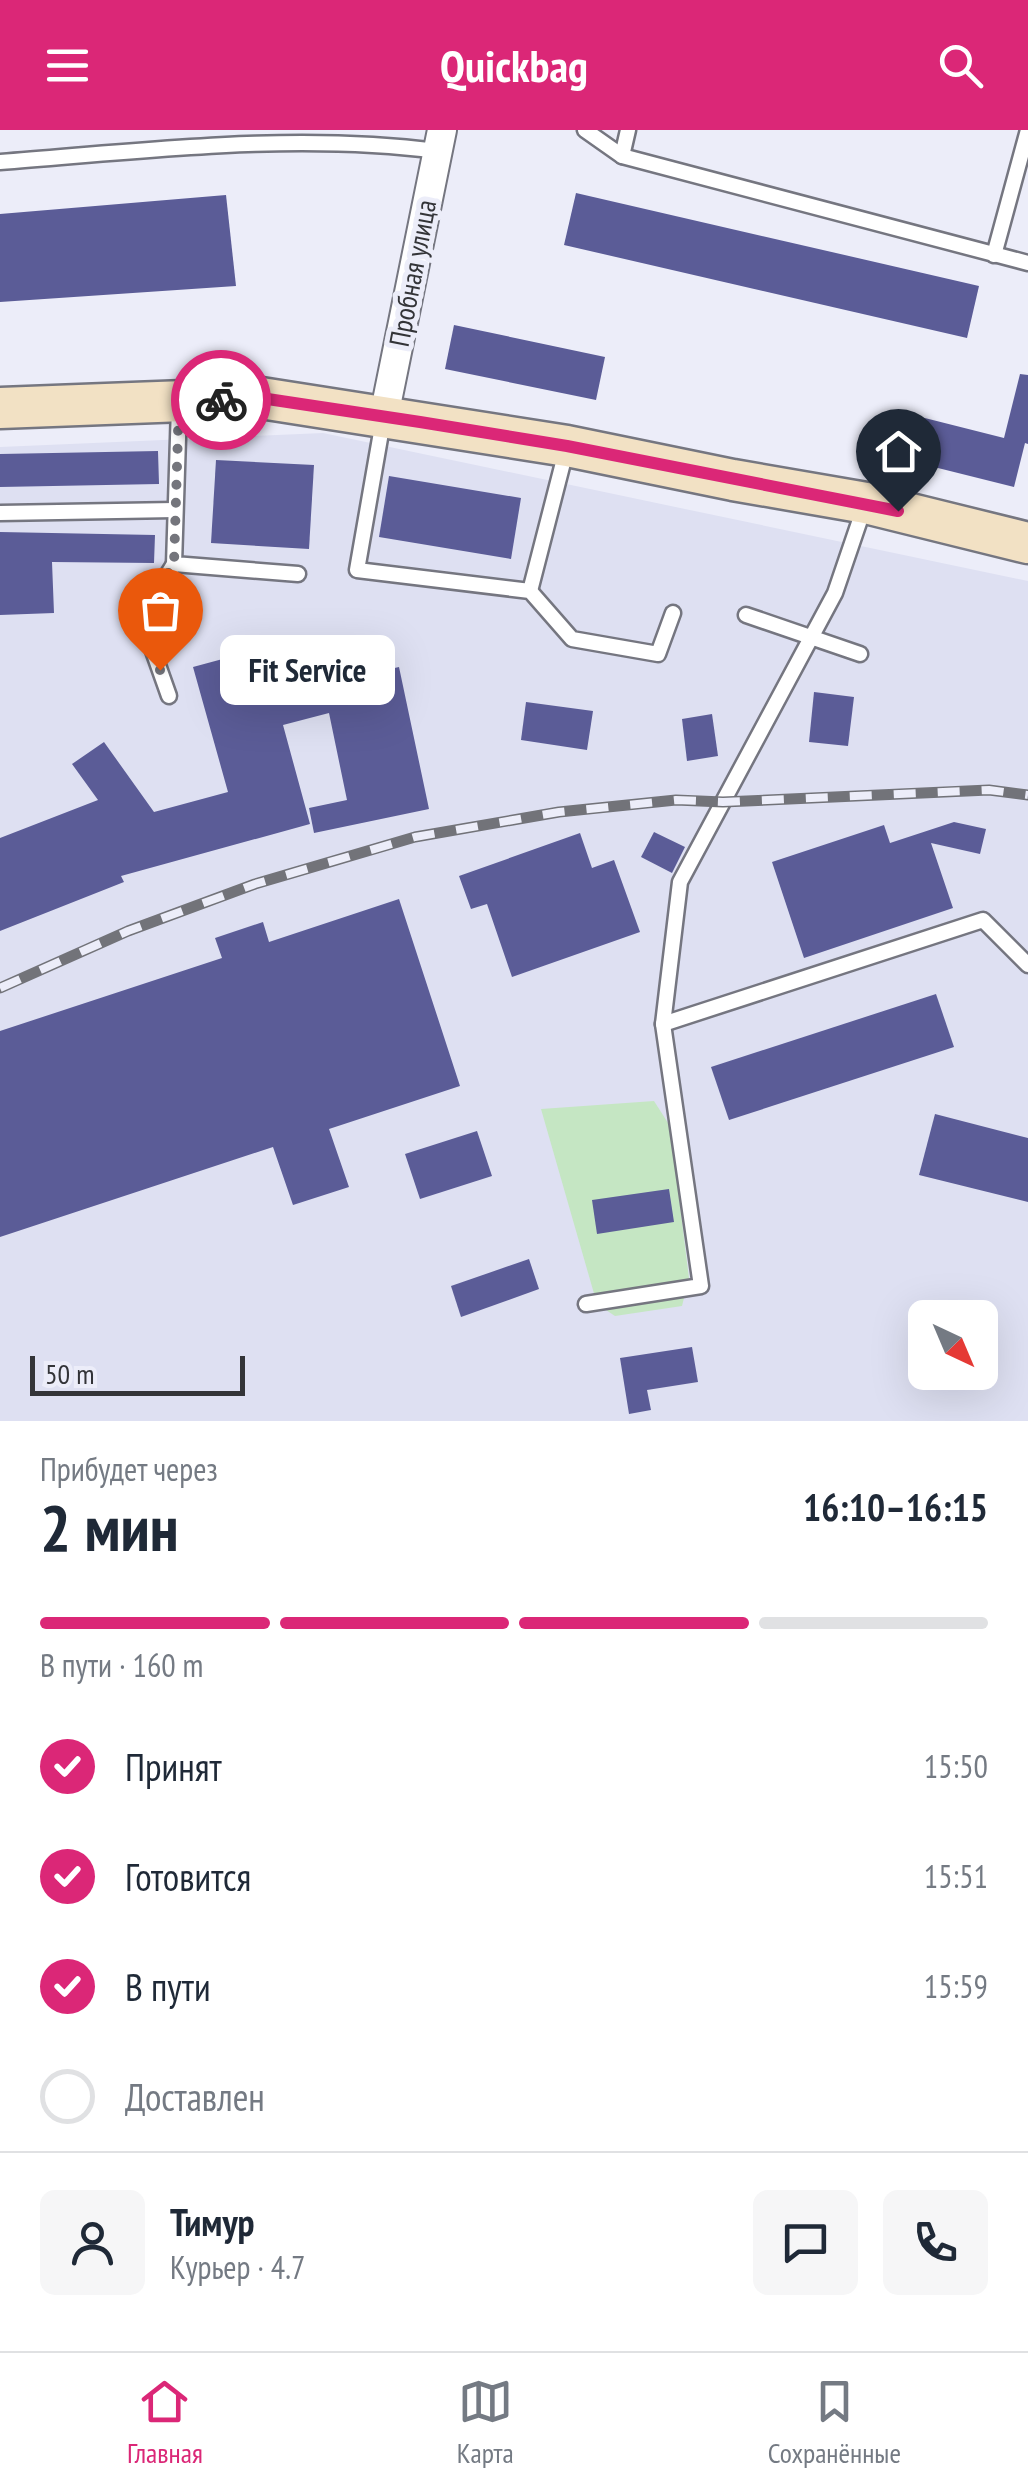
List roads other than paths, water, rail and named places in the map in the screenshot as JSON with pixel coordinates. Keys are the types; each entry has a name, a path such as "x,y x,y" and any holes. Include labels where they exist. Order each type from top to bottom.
{"main road":[{"path":"0,408 261,398 567,446 866,503 1028,543"}],"street":[{"name":"Пробная улица","path":"384,416 440,141"}],"lane":[{"path":"585,130 622,156 1028,264"},
{"path":"622,156 628,130"},
{"path":"994,254 1028,130"},
{"path":"0,162 194,147 440,141"},
{"path":"169,696 141,617 174,564 179,401"},
{"path":"384,416 357,570 530,591 572,639 658,654 673,613"},
{"path":"530,591 567,446"},
{"path":"586,1304 701,1286 663,1024 680,882 835,594 866,503"},
{"path":"0,513 175,510"},
{"path":"174,564 298,574"},
{"path":"746,615 860,654"},
{"path":"663,1024 983,920 1028,965"}],"railway":[{"path":"0,988 128,931 255,884 415,837 559,812 676,800 723,802 989,790 1028,795"}],"place":[{"name":"Fit Service","path":"160,670"}]}
